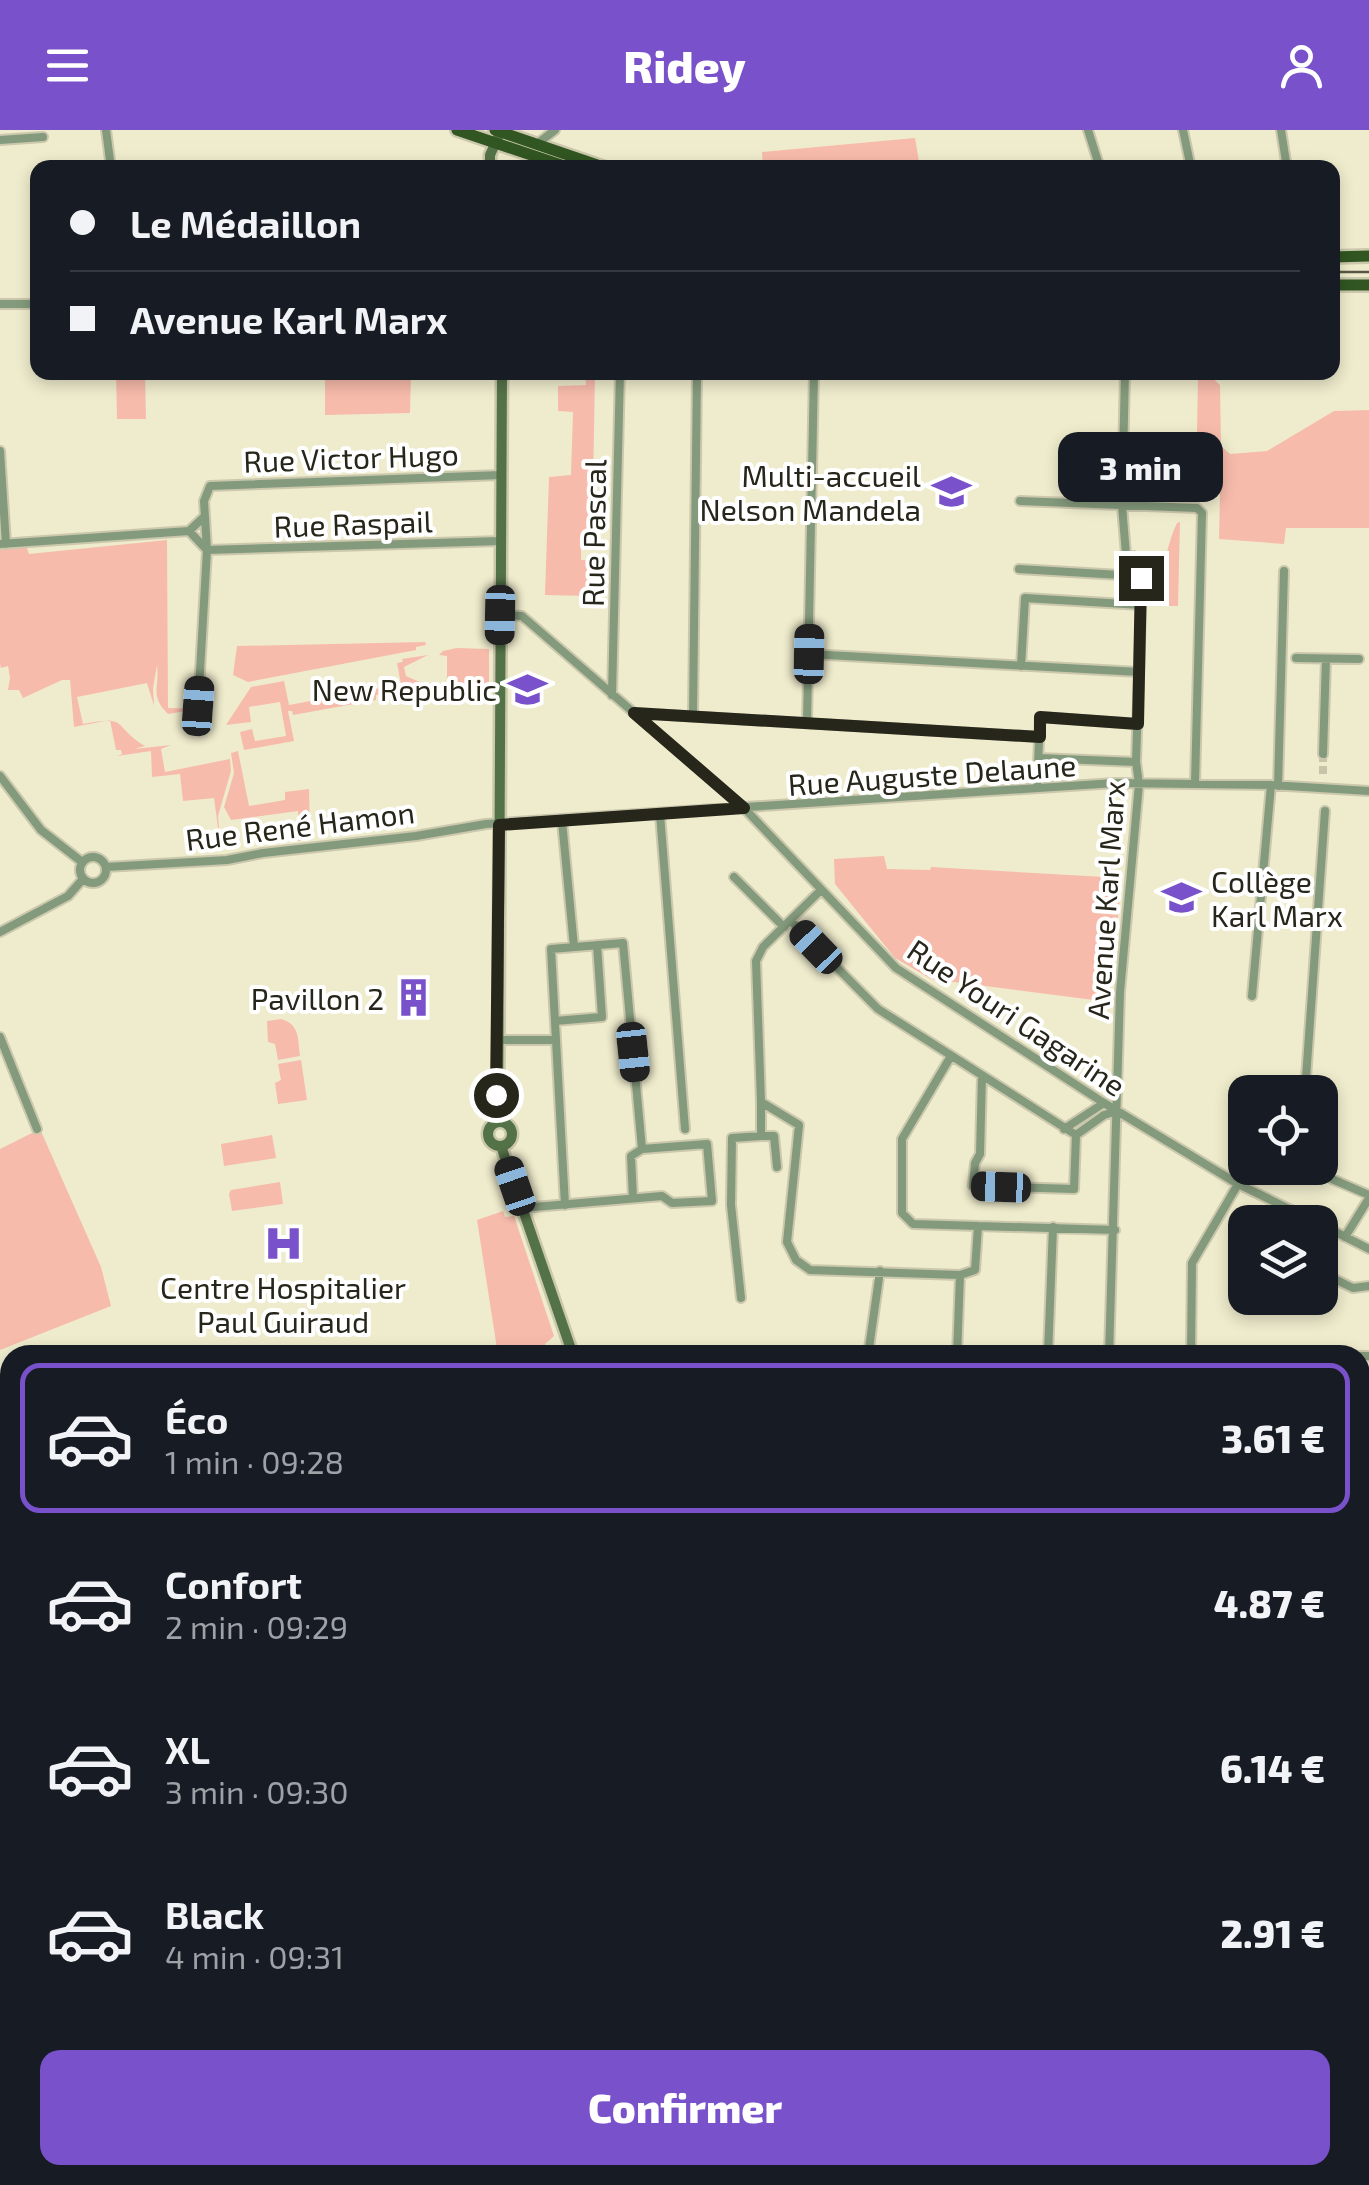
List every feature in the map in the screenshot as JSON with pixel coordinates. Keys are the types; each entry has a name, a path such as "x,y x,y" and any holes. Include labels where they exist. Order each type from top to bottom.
{"main road":[{"path":"457,130 496,133 583,160"},
{"path":"490,160 496,133"},
{"path":"496,133 553,160"},
{"path":"1340,257 1369,256"},
{"path":"1340,285 1369,285"},
{"path":"498,1122 502,380"},
{"path":"498,1122 506,1123 512,1132 508,1143 501,1146 488,1135 498,1122"},
{"path":"501,1146 570,1345"}],"street":[{"path":"106,130 110,160"},
{"path":"537,144 555,130"},
{"path":"1088,130 1097,160"},
{"path":"1183,130 1190,160"},
{"path":"1280,130 1286,160"},
{"path":"0,140 43,137"},
{"path":"0,304 30,304"},
{"name":"Rue Pascal","path":"612,695 620,380"},
{"path":"693,716 697,380"},
{"path":"807,723 814,380"},
{"path":"1019,569 1120,575 1133,570 1140,560 1128,558 1122,506 1126,380"},
{"path":"0,451 3,544 189,531 205,516"},
{"name":"Rue Victor Hugo","path":"205,516 206,491 218,484 501,475"},
{"path":"1020,501 1197,508 1202,513 1194,784"},
{"path":"198,706 207,550 205,516"},
{"path":"189,531 207,550"},
{"name":"Rue Raspail","path":"207,550 500,541"},
{"name":"Avenue Karl Marx","path":"1110,1345 1120,988 1139,784 1136,762 1142,582 1133,570"},
{"path":"1252,996 1275,785 1284,570"},
{"path":"1021,666 1024,598 1141,605"},
{"name":"Rue Youri Gagarine","path":"500,615 522,616 744,808 896,968 1228,1178"},
{"path":"809,654 1139,672"},
{"path":"1296,658 1359,659"},
{"path":"1324,754 1326,658"},
{"path":"634,713 1040,737"},
{"path":"1037,788 1040,717 1138,724"},
{"path":"1039,758 1136,762"},
{"path":"1322,788 1323,774"},
{"name":"Rue René Hamon","path":"0,776 40,830 82,862 97,857 106,868"},
{"name":"Rue Auguste Delaune","path":"499,825 1139,784 1275,785 1369,791"},
{"path":"1307,1075 1325,811"},
{"path":"660,814 685,1129"},
{"path":"562,821 574,947"},
{"name":"Rue René Hamon","path":"106,868 227,860 262,852 499,825"},
{"path":"0,932 68,896 83,879 79,868 82,862"},
{"name":"Rue René Hamon","path":"83,879 91,883 100,881 106,868"},
{"path":"734,877 866,999 1076,1134"},
{"path":"760,1136 756,961 763,947 822,890"},
{"path":"565,1205 550,949 623,943 642,1148"},
{"path":"555,1021 602,1016 597,946"},
{"path":"0,1037 37,1129"},
{"path":"498,1040 555,1040"},
{"path":"951,1056 902,1139 902,1212 913,1224 1115,1230"},
{"path":"982,1076 980,1154 973,1186 1074,1189 1076,1134"},
{"path":"761,1102 799,1125 787,1242 796,1260 810,1270 960,1274 975,1270 978,1226"},
{"path":"1064,1129 1104,1103"},
{"path":"1076,1134 1117,1111"},
{"path":"741,1298 732,1205 732,1138 774,1136 777,1167"},
{"path":"523,1208 662,1196 672,1204 712,1200 707,1144 642,1148 632,1156 633,1198"},
{"path":"1338,1182 1369,1196 1345,1237"},
{"path":"1191,1345 1192,1268 1237,1185"},
{"name":"Rue Youri Gagarine","path":"1240,1185 1273,1205"},
{"path":"1048,1345 1053,1227"},
{"name":"Rue Youri Gagarine","path":"1338,1234 1369,1249"},
{"path":"869,1345 880,1271"},
{"path":"957,1345 960,1274"},
{"path":"1338,1281 1353,1288 1369,1286"}],"shaded area":[{"path":"915,138 919,160 763,160 762,152"},
{"path":"116,380 145,380 146,419 117,419"},
{"path":"325,380 411,380 410,413 325,415"},
{"path":"586,380 595,380 592,545 581,546 581,560 592,560 588,596 545,595 549,477 571,475 573,412 558,411 558,386 586,385"},
{"path":"1198,380 1215,380 1220,385 1221,446 1230,454 1267,451 1334,411 1369,410 1369,528 1286,528 1284,544 1219,539 1220,494 1196,493"},
{"path":"1180,522 1178,606 1163,606 1167,553"},
{"path":"167,540 168,708 198,709 168,714 157,696 157,665 154,706 147,683 77,697 83,724 104,721 74,727 70,680 23,698 19,690 8,690 8,666 1,668 0,664 0,547 26,545 29,554"},
{"path":"425,642 416,650 248,682 233,675 237,646"},
{"path":"457,648 489,649 489,690 449,691 439,683 447,683 447,656 439,655"},
{"path":"428,655 404,667 406,676 433,688 428,690 429,695 387,698 386,693 376,695 376,700 293,715 288,711 294,741 244,750 240,732 252,729 255,741 286,736 280,702 249,707 251,722 226,725 251,687 284,681 289,705 401,684 397,663"},
{"path":"110,721 145,746 134,749 171,745 161,749 165,772 230,759 231,771 218,816 221,850 214,798 183,801 180,774 152,777 151,751 117,756 122,754 116,750"},
{"path":"238,751 249,806 285,800 285,792 309,789 310,839 298,841 298,835 304,834 299,832 298,811 231,820 224,807 234,773 231,753"},
{"path":"884,856 887,869 931,867 1122,878 1109,1002 931,979 895,958 835,884 834,859"},
{"path":"281,1019 294,1028 300,1056 278,1060 275,1044 268,1042 267,1021"},
{"path":"301,1060 307,1100 278,1104 278,1064"},
{"path":"40,1129 101,1267 111,1306 13,1345 0,1345 0,1149"},
{"path":"272,1135 276,1158 224,1166 221,1144"},
{"path":"280,1182 283,1204 232,1211 231,1190"},
{"path":"503,1211 505,1217 514,1216 554,1336 545,1345 496,1345 477,1220"}],"tunnel":[{"path":"1323,754 1323,774"}],"tram line":[{"path":"1340,272 1369,272"}],"place":[{"name":"Multi-accueil Nelson Mandela","path":"951,492"},
{"name":"New Republic","path":"527,689"},
{"name":"Collège Karl Marx","path":"1181,898"},
{"name":"Pavillon 2","path":"414,998"},
{"name":"Centre Hospitalier Paul Guiraud","path":"283,1243"}],"route":[{"path":"496,1095 499,825 744,808 634,713 1040,737 1040,717 1138,724 1141,578"}]}
